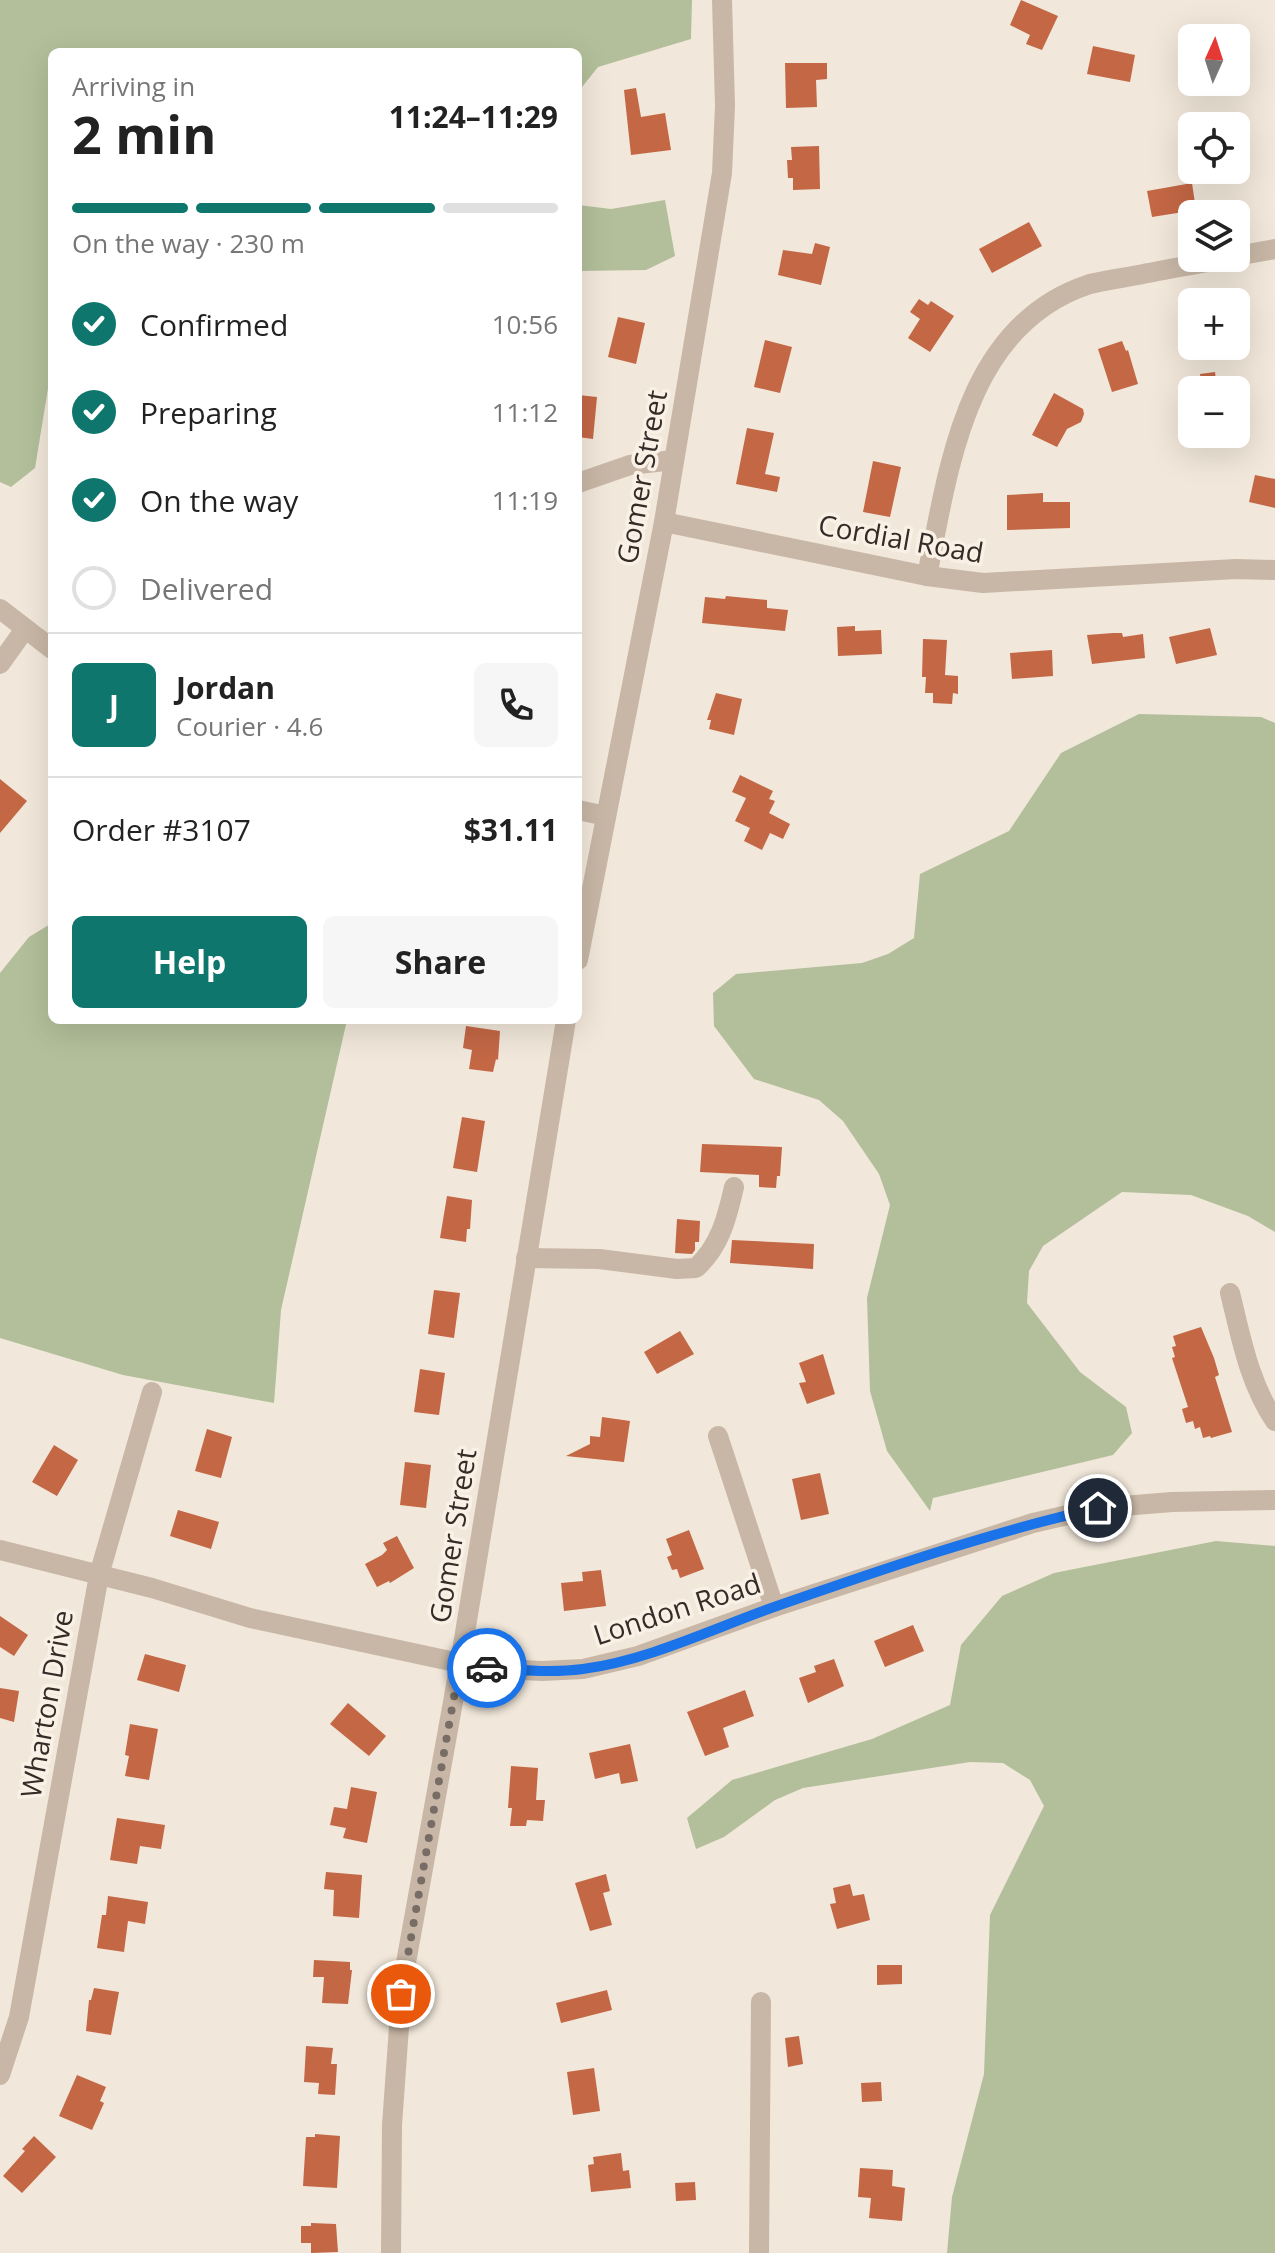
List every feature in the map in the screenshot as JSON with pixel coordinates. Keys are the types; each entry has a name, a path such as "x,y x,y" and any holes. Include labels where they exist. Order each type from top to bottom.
{"street":[{"name":"Gomer Street","path":"582,939 664,522 722,173 725,106 722,0"},
{"path":"1250,253 1275,249"},
{"path":"927,576 947,479 968,410 985,369 1006,338 1050,301 1091,284 1178,267"},
{"path":"582,482 630,465 674,460"},
{"name":"Cordial Road","path":"664,522 927,576 983,583 1236,569 1275,570"},
{"path":"0,609 48,646"},
{"path":"0,664 25,629"},
{"path":"582,811 606,816"},
{"name":"Gomer Street","path":"391,2253 392,2119 402,1985 460,1663 565,1024"},
{"path":"526,1258 599,1259 677,1269 696,1268 708,1257 719,1238 734,1187"},
{"path":"1230,1293 1252,1377 1275,1421"},
{"name":"Wharton Drive","path":"0,2075 19,2017 99,1575 152,1392"},
{"path":"718,1436 774,1607"},
{"name":"London Road","path":"0,1550 152,1588 250,1618 483,1668 542,1671 583,1669 638,1656 996,1533 1098,1508 1172,1502 1275,1500"},
{"path":"759,2253 761,2002"}],"green space":[{"path":"0,0 692,0 691,39 598,67 582,87 582,48 48,48 48,388 35,468 11,487 0,482"},
{"path":"665,200 675,256 646,270 582,271 582,205 611,209"},
{"path":"1139,714 1261,717 1275,723 1275,1232 1248,1216 1191,1195 1122,1192 1043,1246 1029,1271 1027,1303 1080,1372 1126,1407 1132,1433 1113,1455 933,1498 930,1511 887,1451 870,1391 867,1298 890,1205 879,1174 843,1121 819,1100 754,1079 714,1026 713,993 736,974 862,963 888,954 914,938 920,874 1009,831 1061,753"},
{"path":"48,925 48,1024 346,1024 281,1310 274,1403 123,1375 0,1338 0,973 29,937"},
{"path":"1216,1541 1275,1546 1275,2253 947,2253 952,2197 984,2074 990,1915 1044,1806 1030,1780 1003,1763 970,1762 803,1788 775,1800 724,1837 696,1849 687,1818 732,1780 872,1739 950,1705 961,1645 1002,1596 1054,1573"}],"building":[{"path":"1021,0 1058,16 1042,50 1026,44 1030,35 1010,25"},
{"path":"1093,46 1135,55 1130,82 1087,74"},
{"path":"785,63 827,63 827,79 816,80 817,107 786,108"},
{"path":"636,88 641,117 665,113 671,150 631,155 624,90"},
{"path":"819,146 820,189 793,190 793,178 788,178 787,160 792,160 791,147"},
{"path":"1192,184 1195,200 1178,200 1178,213 1152,217 1147,191"},
{"path":"1029,222 1042,246 992,273 979,249"},
{"path":"815,243 830,247 821,285 778,275 783,250 812,254"},
{"path":"919,299 928,305 931,301 954,316 930,352 908,338 920,319 910,312"},
{"path":"618,317 645,323 636,364 608,357"},
{"path":"765,340 792,347 780,393 754,387"},
{"path":"1122,341 1128,350 1138,384 1112,392 1098,349"},
{"path":"1215,372 1216,376 1200,376"},
{"path":"1054,393 1083,409 1084,414 1081,422 1067,429 1057,447 1032,435"},
{"path":"582,395 597,397 593,439 582,438"},
{"path":"747,428 774,433 765,474 780,477 777,492 736,484"},
{"path":"873,461 901,467 890,517 863,512"},
{"path":"1255,475 1275,479 1275,508 1249,502"},
{"path":"1043,493 1043,502 1070,502 1070,528 1007,530 1007,495"},
{"path":"726,596 767,600 767,608 788,610 785,631 702,623 705,597 725,599"},
{"path":"855,626 855,631 881,630 882,654 838,656 837,627"},
{"path":"1210,628 1217,655 1176,664 1169,637"},
{"path":"1122,633 1123,637 1143,634 1145,658 1092,664 1087,635"},
{"path":"923,639 947,640 945,675 958,676 958,694 953,693 952,704 933,703 933,693 925,693 926,677 922,677"},
{"path":"1052,650 1053,676 1012,679 1010,653"},
{"path":"716,693 742,699 734,735 709,729 711,720 707,720"},
{"path":"740,775 773,791 769,799 775,801 769,813 790,824 783,839 770,833 762,850 744,841 750,828 735,821 746,798 732,792"},
{"path":"0,779 27,801 0,833"},
{"path":"466,1026 500,1031 498,1060 493,1072 469,1069 472,1050 463,1048"},
{"path":"462,1117 485,1121 477,1172 453,1168"},
{"path":"702,1144 782,1147 776,1188 759,1187 759,1175 700,1172"},
{"path":"447,1196 472,1200 466,1242 440,1238"},
{"path":"677,1219 700,1221 699,1242 695,1242 692,1254 675,1253"},
{"path":"732,1240 814,1244 813,1269 730,1263"},
{"path":"434,1290 460,1293 454,1338 428,1334"},
{"path":"1201,1327 1214,1358 1219,1375 1215,1377 1232,1432 1211,1438 1203,1438 1200,1427 1195,1429 1193,1421 1186,1423 1182,1409 1188,1407 1172,1358 1175,1357 1172,1347 1176,1346 1173,1336"},
{"path":"680,1331 694,1354 657,1374 644,1352"},
{"path":"823,1354 835,1394 807,1404 799,1383 806,1382 799,1363"},
{"path":"420,1369 445,1373 439,1415 414,1412"},
{"path":"602,1417 630,1421 624,1462 566,1456 590,1444 590,1436 600,1437"},
{"path":"207,1429 232,1437 221,1478 195,1471"},
{"path":"54,1445 78,1460 57,1496 32,1482"},
{"path":"405,1462 431,1465 426,1508 400,1505"},
{"path":"820,1473 829,1514 801,1520 792,1479"},
{"path":"178,1510 219,1522 211,1549 170,1536"},
{"path":"689,1530 704,1569 680,1578 677,1569 672,1570 667,1557 672,1555 666,1539"},
{"path":"397,1536 414,1568 377,1587 365,1564 382,1555 387,1550 383,1543"},
{"path":"601,1570 606,1606 564,1611 561,1583 583,1581 582,1572"},
{"path":"0,1616 28,1635 14,1656 0,1647"},
{"path":"913,1625 924,1651 885,1667 874,1641"},
{"path":"145,1654 186,1665 179,1692 137,1680"},
{"path":"834,1659 844,1686 808,1703 799,1678 816,1672 814,1666"},
{"path":"0,1688 19,1691 14,1722 0,1718"},
{"path":"745,1690 754,1716 723,1728 729,1747 705,1756 687,1712"},
{"path":"348,1703 386,1736 369,1756 330,1724"},
{"path":"130,1724 158,1729 149,1780 125,1776"},
{"path":"630,1744 638,1781 621,1784 619,1773 595,1779 589,1753"},
{"path":"511,1766 538,1768 536,1800 545,1800 543,1821 527,1820 526,1826 510,1826"},
{"path":"351,1787 377,1792 367,1843 343,1838 346,1828 330,1825 334,1807 347,1809"},
{"path":"117,1818 165,1825 161,1849 140,1846 137,1864 110,1860"},
{"path":"326,1872 362,1875 359,1918 333,1916 334,1890 324,1889"},
{"path":"606,1874 610,1891 603,1893 612,1925 590,1931 575,1883"},
{"path":"850,1884 853,1896 864,1894 870,1920 837,1929 830,1904 836,1903 833,1888"},
{"path":"108,1896 148,1902 145,1924 128,1921 124,1952 97,1948"},
{"path":"314,1960 350,1962 348,2004 322,2003 324,1977 313,1977"},
{"path":"877,1965 902,1965 902,1984 877,1985"},
{"path":"94,1988 119,1992 111,2035 86,2031 89,2000"},
{"path":"607,1990 612,2010 561,2023 556,2003"},
{"path":"799,2036 803,2064 788,2067 785,2038"},
{"path":"306,2046 333,2048 331,2064 337,2064 335,2095 318,2094 319,2083 304,2082"},
{"path":"594,2068 600,2111 573,2115 567,2072"},
{"path":"77,2075 106,2087 100,2101 104,2103 92,2130 59,2116"},
{"path":"881,2082 882,2101 862,2102 861,2083"},
{"path":"315,2134 340,2136 337,2188 303,2186 306,2137 315,2137"},
{"path":"34,2136 56,2157 22,2193 3,2176"},
{"path":"621,2153 623,2171 629,2170 631,2188 591,2192 588,2165 594,2164 593,2157"},
{"path":"860,2168 893,2170 892,2186 905,2188 902,2221 869,2218 871,2198 858,2197"},
{"path":"695,2182 696,2200 676,2201 675,2183"},
{"path":"311,2223 336,2224 338,2252 311,2253 311,2243 301,2243 301,2226 311,2226"}],"way so far":[{"path":"401,1994 460,1663 487,1668"}],"route":[{"path":"487,1668 542,1671 583,1669 638,1656 996,1533 1098,1508"}]}
